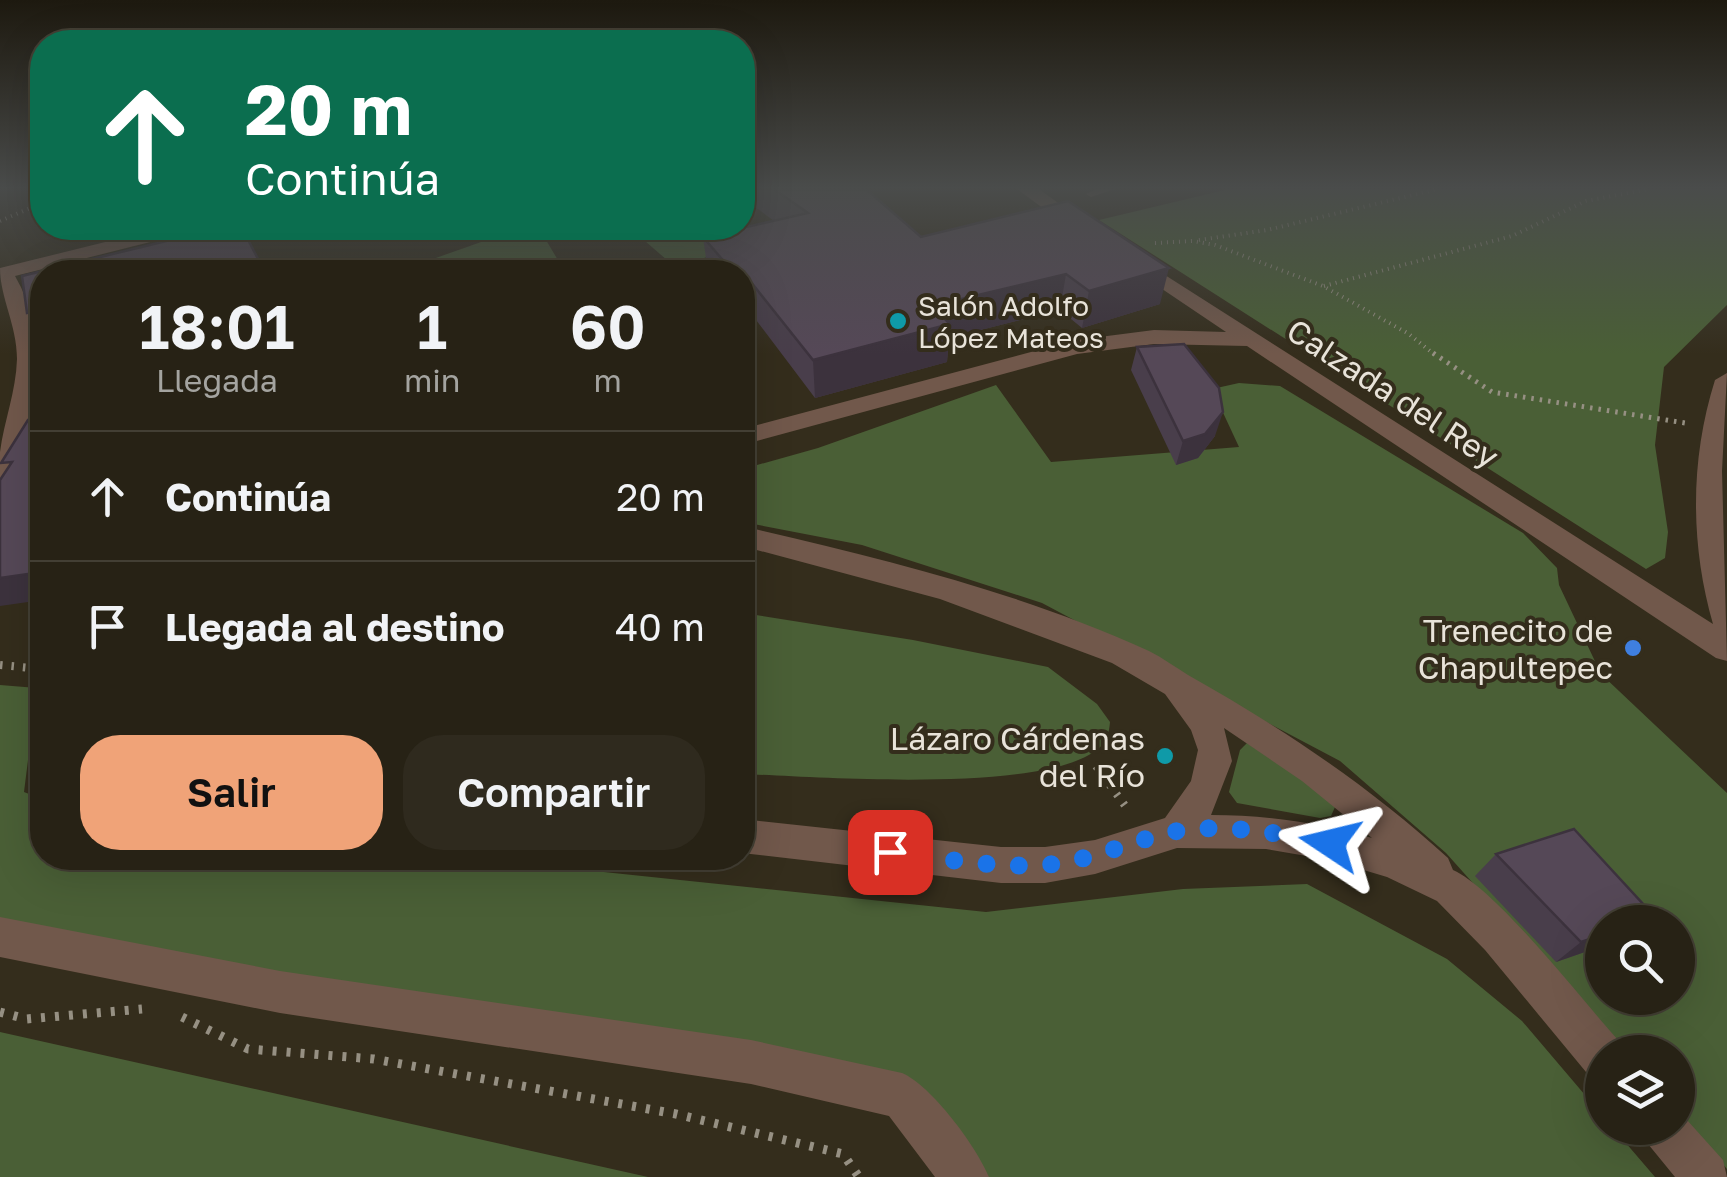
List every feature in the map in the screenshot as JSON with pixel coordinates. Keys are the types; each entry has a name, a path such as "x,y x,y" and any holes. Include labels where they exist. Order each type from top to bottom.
{"street":[{"path":"54,260 119,244"},
{"name":"Calzada del Rey","path":"1108,244 1727,649"},
{"path":"0,484 18,444 29,368 23,311 2,273 30,266"},
{"path":"755,433 1076,347 1136,338 1250,339"},
{"path":"1727,380 1712,426 1708,505 1727,622"},
{"path":"755,539 866,564 998,605 1095,643 1171,680 1293,752 1352,796 1451,888 1499,936 1585,1036"},
{"path":"1163,836 1204,792 1215,748 1200,717 1171,680"},
{"path":"755,837 1001,865 1045,865 1095,857 1163,836 1266,832 1330,843 1394,862 1451,888"},
{"path":"0,937 280,992 751,1062 902,1096 966,1177"},
{"path":"1679,1145 1706,1177"}],"path":[{"path":"1209,244 1323,286 1409,334 1446,364 1492,392 1626,416 1712,426"},
{"path":"1323,286 1482,244"},
{"path":"0,665 30,668"},
{"path":"1096,766 1163,836"},
{"path":"0,1012 26,1020 162,1007 248,1048 374,1058 676,1114 843,1154 859,1177"}],"green space":[{"path":"476,244 548,244 558,260 430,260"},
{"path":"648,244 749,244 698,260 667,260"},
{"path":"1137,244 1727,244 1727,305 1664,367 1655,445 1668,532 1665,558 1646,569"},
{"path":"1239,383 1280,386 1523,533 1557,568 1559,585 1601,674 1727,793 1727,1169 1695,1132 1695,1035 1609,1035 1591,1015 1695,1015 1695,905 1585,905 1585,1008 1446,853 1340,761 1042,603 862,545 755,524 755,466 818,448 996,385 1051,462 1239,447 1212,389"},
{"path":"755,615 1048,667 1097,704 1110,722 1104,743 1070,763 981,777 874,779 755,774"},
{"path":"0,685 30,687 30,744 24,792 30,794 30,870 584,870 986,912 1183,889 1307,884 1447,959 1522,1021 1585,1095 1585,1145 1628,1145 1655,1177 988,1177 920,1089 0,929"},
{"path":"1247,743 1327,796 1335,807 1331,816 1320,818 1237,803 1229,792 1240,750"},
{"path":"0,1032 648,1177 0,1177"}],"building":[{"path":"154,244 250,244 258,259 254,260 88,260"},
{"path":"709,244 1133,244 1169,268 1089,291 1066,274 932,306 950,324 813,360 755,287 755,260 723,260"},
{"path":"30,274 27,313 22,276"},
{"path":"1184,344 1219,388 1223,412 1205,434 1183,441 1137,347"},
{"path":"28,420 30,574 0,578 0,480 12,462 1,463"},
{"path":"1574,829 1644,905 1585,905 1585,941 1581,942 1496,854"}],"place":[{"name":"Salón Adolfo López Mateos","path":"898,321"},
{"name":"Trenecito de Chapultepec","path":"1633,648"},
{"name":"Lázaro Cárdenas del Río","path":"1165,756"}],"route":[{"path":"890,852 1001,865 1045,865 1095,857 1177,832 1218,829 1330,843"}]}
